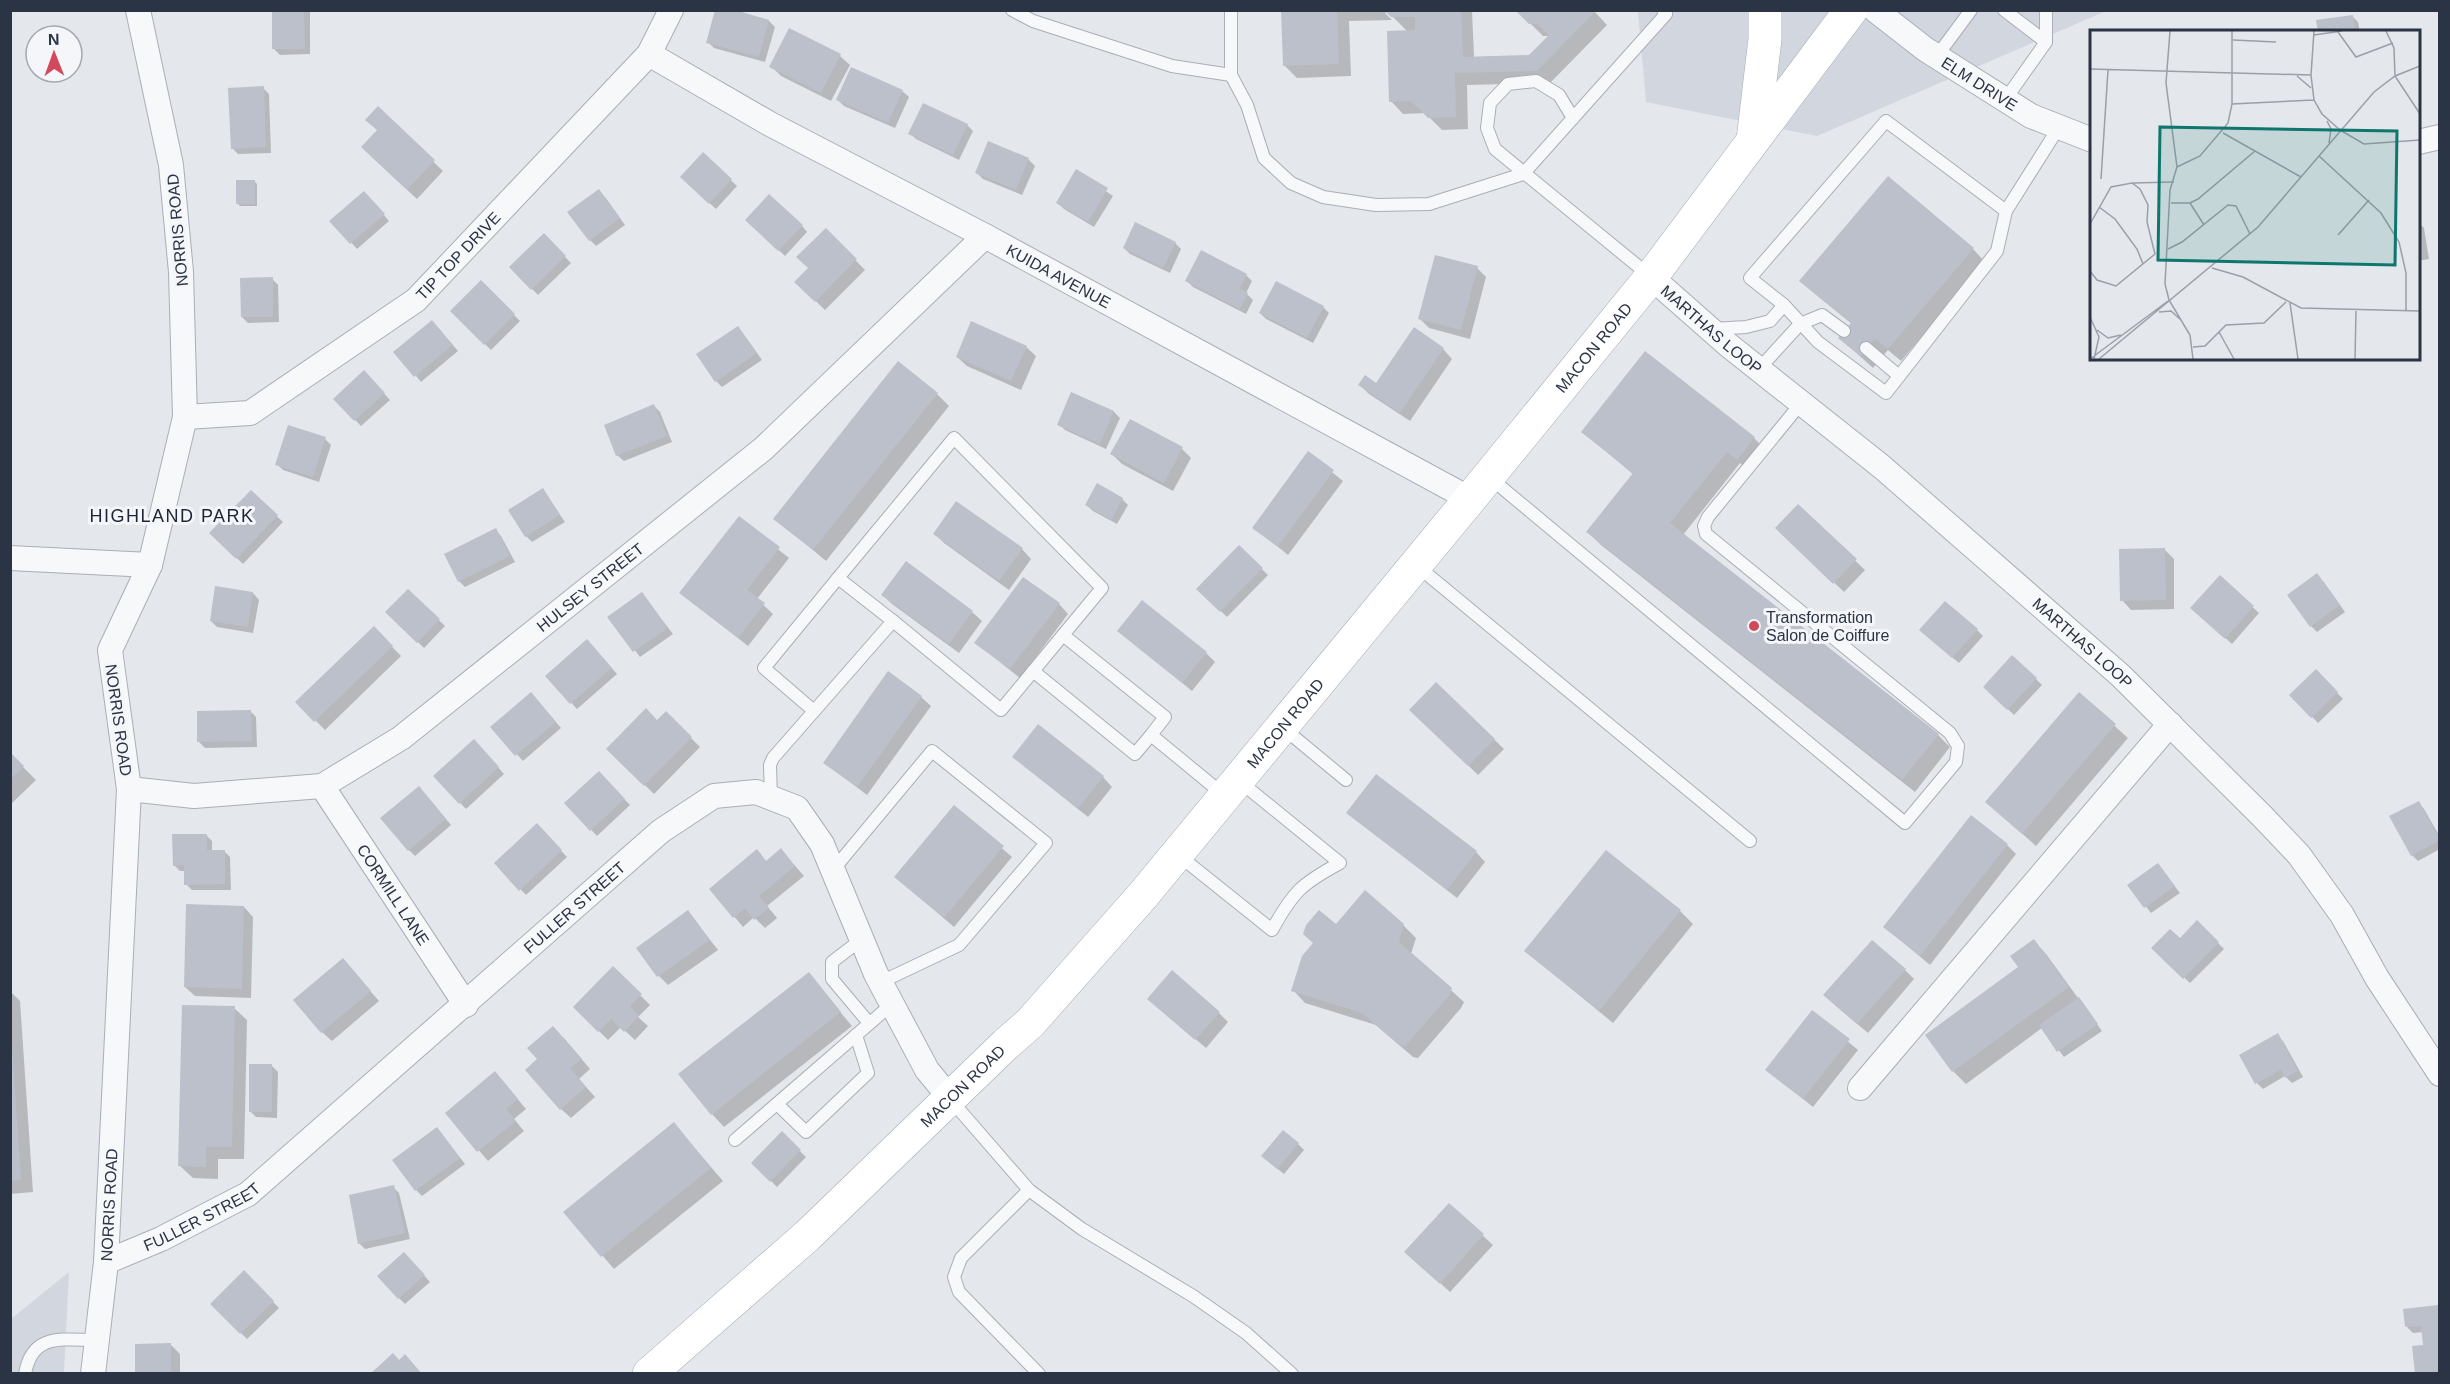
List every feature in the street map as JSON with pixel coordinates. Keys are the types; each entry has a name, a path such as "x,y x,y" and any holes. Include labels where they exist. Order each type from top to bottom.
{"main road":[{"path":"1753,141 1765,39 1765,10"},
{"name":"MACON ROAD","path":"649,1374 807,1236 1030,1023 1144,894 1651,277 1851,10"}],"street":[{"name":"NORRIS ROAD","path":"93,1374 106,1262 129,789 110,650 150,565 184,417 181,272 171,165 138,10"},
{"name":"TIP TOP DRIVE","path":"184,417 250,413 416,300 649,54 672,10"},
{"name":"ELM DRIVE","path":"1875,10 1936,56 2031,116 2090,140"},
{"name":"KUIDA AVENUE","path":"649,54 770,124 1479,488"},
{"path":"2420,142 2439,137"},
{"name":"HULSEY STREET","path":"129,789 194,796 322,786 401,738 764,449 985,236"},
{"name":"MARTHAS LOOP","path":"1651,277 1710,329 1882,467 2120,675 2170,724 2299,855 2342,915 2377,978 2439,1074"},
{"path":"10,558 150,565"},
{"path":"1860,1088 2170,724"},
{"name":"CORMILL LANE","path":"322,786 466,1005"},
{"name":"FULLER STREET","path":"106,1262 161,1239 248,1194 670,825 714,796 756,792 797,808 822,844 892,1004 927,1070 950,1098"}],"lane":[{"path":"1012,10 1032,21 1172,66 1231,75"},
{"path":"1231,10 1231,75 1247,105 1264,158 1291,183 1323,197 1376,205 1429,204 1523,174 1666,14 1662,10"},
{"path":"1936,56 1971,10"},
{"path":"2004,10 2046,42"},
{"path":"2005,100 2046,42 2046,10"},
{"path":"1573,118 1559,94 1536,81 1508,84 1490,103 1487,128 1495,149 1651,277"},
{"path":"2006,211 1886,121 1750,278 1784,305 1818,342 1886,393 1997,251 2006,211 2060,128"},
{"path":"1710,329 1746,327 1770,321 1784,305"},
{"path":"1759,369 1800,324 1822,315 1844,330"},
{"path":"1866,348 1899,376"},
{"path":"1479,488 1905,823 1956,762 1958,746 1950,733 1706,534 1704,526 1708,517 1802,402"},
{"path":"814,711 764,668 838,578 954,438 1102,588 1000,710 838,578"},
{"path":"1415,565 1750,841"},
{"path":"771,798 770,765 773,758 893,621"},
{"path":"1033,671 1135,754 1165,717 1064,635"},
{"path":"1281,726 1346,780"},
{"path":"1151,735 1231,787 1340,863 1311,879 1289,899 1272,930 1176,854"},
{"path":"833,870 932,751 1046,843 959,945 881,982"},
{"path":"862,939 832,962 832,979 869,1023"},
{"path":"735,1140 892,1004"},
{"path":"777,1104 806,1132 867,1073 856,1035"},
{"path":"950,1098 1029,1190 1082,1228 1193,1296 1246,1333 1292,1374"},
{"path":"1029,1190 961,1258 954,1277 959,1292 1039,1374"},
{"path":"25,1374 35,1348 45,1341 97,1340"}],"shaded area":[{"path":"1638,11 2106,11 1817,136 1646,102"},
{"path":"69,1272 64,1373 11,1374 11,1319"}],"building":[{"path":"272,10 304,10 305,49 272,49"},
{"path":"715,10 735,10 769,20 759,57 706,43"},
{"path":"1281,10 1337,10 1339,64 1283,66"},
{"path":"1384,10 1461,10 1463,57 1529,55 1549,35 1537,24 1529,24 1515,10 1597,10 1537,71 1455,73 1456,117 1428,118 1411,101 1389,102 1387,31 1415,30 1415,17 1391,17"},
{"path":"2353,15 2355,30 2318,30 2316,20"},
{"path":"789,28 841,54 821,93 769,67"},
{"path":"851,67 903,90 888,123 836,100"},
{"path":"264,86 266,147 231,149 228,88"},
{"path":"923,103 968,124 953,155 908,134"},
{"path":"378,106 435,160 407,190 361,147 377,130 365,120"},
{"path":"988,141 1029,158 1016,190 975,173"},
{"path":"703,152 732,179 709,204 680,177"},
{"path":"1076,169 1108,188 1088,222 1056,203"},
{"path":"1888,176 1974,248 1888,349 1875,339 1860,356 1838,338 1851,323 1799,281"},
{"path":"236,180 255,180 255,204 236,204"},
{"path":"599,189 620,218 589,241 567,212"},
{"path":"364,191 385,214 350,244 329,221"},
{"path":"769,194 803,225 778,251 745,220"},
{"path":"1135,222 1176,242 1163,268 1123,248"},
{"path":"826,228 857,259 815,302 794,282 808,268 796,257"},
{"path":"544,233 566,256 531,290 509,267"},
{"path":"1201,250 1247,274 1240,288 1248,293 1240,309 1185,281"},
{"path":"1435,255 1478,266 1461,330 1418,319"},
{"path":"273,277 273,317 241,317 240,278"},
{"path":"481,280 515,314 484,345 450,311"},
{"path":"1276,281 1324,306 1307,338 1259,313"},
{"path":"432,320 453,345 414,377 393,352"},
{"path":"971,321 1027,346 1011,381 956,357"},
{"path":"738,326 757,353 715,382 696,354"},
{"path":"1414,327 1444,348 1400,413 1358,385 1365,375 1376,383"},
{"path":"1645,351 1755,437 1737,460 1727,452 1670,523 1939,734 1902,780 1586,532 1633,473 1581,432"},
{"path":"898,361 938,393 813,550 773,519"},
{"path":"364,370 385,393 354,421 333,399"},
{"path":"1071,392 1114,411 1100,444 1057,425"},
{"path":"654,404 667,436 616,456 604,425"},
{"path":"1130,419 1183,447 1164,483 1110,454"},
{"path":"288,425 326,437 313,477 275,465"},
{"path":"1308,451 1334,470 1278,547 1252,528"},
{"path":"1097,483 1123,498 1111,520 1085,505"},
{"path":"543,488 560,515 525,537 508,510"},
{"path":"251,490 278,515 236,559 209,533"},
{"path":"956,501 1023,548 999,581 933,534"},
{"path":"1798,504 1857,559 1833,584 1775,528"},
{"path":"739,516 780,547 747,590 765,603 738,638 679,593"},
{"path":"496,528 510,556 458,582 444,554"},
{"path":"1239,545 1263,568 1220,612 1196,589"},
{"path":"2165,548 2166,600 2120,601 2119,549"},
{"path":"906,561 973,611 949,644 881,595"},
{"path":"2317,573 2340,605 2310,627 2287,595"},
{"path":"2220,575 2254,606 2225,639 2190,608"},
{"path":"1023,577 1060,603 1010,669 974,643"},
{"path":"215,586 253,592 248,627 210,621"},
{"path":"408,589 440,619 417,643 385,612"},
{"path":"642,592 668,628 633,652 607,617"},
{"path":"1142,600 1207,652 1182,683 1117,631"},
{"path":"1945,601 1978,629 1952,658 1919,630"},
{"path":"374,626 393,646 314,722 295,702"},
{"path":"587,639 612,668 570,704 545,676"},
{"path":"2012,655 2037,678 2007,710 1983,687"},
{"path":"2316,669 2338,692 2311,718 2289,695"},
{"path":"888,671 922,696 857,787 823,763"},
{"path":"1436,682 1495,739 1468,766 1409,710"},
{"path":"531,692 556,722 515,756 490,727"},
{"path":"2079,692 2116,724 2022,834 1985,802"},
{"path":"646,708 657,720 666,711 692,737 644,786 606,749"},
{"path":"251,710 252,741 197,742 197,711"},
{"path":"1038,724 1104,776 1078,808 1012,757"},
{"path":"474,739 499,767 459,804 433,776"},
{"path":"10,752 24,766 10,780"},
{"path":"599,771 625,799 590,831 564,803"},
{"path":"1376,774 1477,851 1447,890 1346,813"},
{"path":"419,786 446,819 408,851 380,818"},
{"path":"2419,801 2440,840 2411,856 2389,816"},
{"path":"954,805 1004,846 944,918 894,877"},
{"path":"1971,815 2008,844 1920,956 1883,927"},
{"path":"537,823 562,850 519,891 494,863"},
{"path":"172,834 207,834 207,850 225,850 225,884 184,885 184,865 173,866"},
{"path":"781,848 795,866 759,896 769,908 754,920 745,908 733,918 709,889 757,849 766,861"},
{"path":"1606,850 1681,910 1599,1011 1524,951"},
{"path":"2158,863 2175,886 2144,908 2127,885"},
{"path":"1365,890 1404,924 1399,942 1452,988 1449,996 1405,1046 1399,1045 1362,1013 1291,991 1302,956 1313,943 1303,934 1306,925 1319,910 1336,924"},
{"path":"186,904 244,906 242,989 184,987"},
{"path":"688,910 710,940 657,977 636,948"},
{"path":"2197,920 2219,942 2183,979 2151,948 2170,929 2180,938"},
{"path":"2034,939 2069,987 1952,1072 1925,1035 2018,967 2010,956"},
{"path":"1872,940 1906,969 1857,1024 1823,995"},
{"path":"343,958 371,991 321,1033 293,1000"},
{"path":"613,966 642,994 630,1006 639,1016 624,1032 611,1019 598,1032 573,1007"},
{"path":"1172,970 1220,1012 1195,1040 1147,999"},
{"path":"809,972 841,1012 711,1115 678,1074"},
{"path":"2079,997 2098,1024 2057,1052 2039,1025"},
{"path":"182,1005 235,1006 232,1147 206,1147 206,1167 178,1166"},
{"path":"1812,1010 1850,1039 1803,1099 1765,1070"},
{"path":"553,1026 582,1059 570,1068 586,1087 560,1110 525,1070 537,1059 527,1048"},
{"path":"2278,1033 2298,1071 2285,1078 2281,1070 2255,1084 2239,1055"},
{"path":"10,1046 12,1046 21,1180 10,1181"},
{"path":"249,1064 272,1064 272,1112 249,1112"},
{"path":"495,1071 518,1099 506,1109 516,1121 477,1152 445,1113"},
{"path":"674,1122 711,1168 601,1257 563,1212"},
{"path":"437,1127 460,1158 415,1191 392,1160"},
{"path":"1283,1130 1299,1143 1277,1169 1261,1156"},
{"path":"782,1131 801,1150 770,1182 751,1163"},
{"path":"394,1185 405,1233 358,1244 349,1195"},
{"path":"1449,1203 1484,1234 1440,1284 1404,1252"},
{"path":"404,1252 425,1275 398,1299 377,1276"},
{"path":"244,1270 274,1301 240,1334 210,1304"},
{"path":"2438,1305 2440,1374 2415,1374 2412,1346 2423,1345 2421,1326 2405,1327 2403,1309"},
{"path":"171,1343 171,1374 135,1374 135,1344"},
{"path":"393,1353 399,1360 405,1354 422,1374 370,1374"}],"place":[{"name":"Transformation Salon de Coiffure","path":"1754,626"}],"district":[{"name":"HIGHLAND PARK","path":"172,516"}]}
